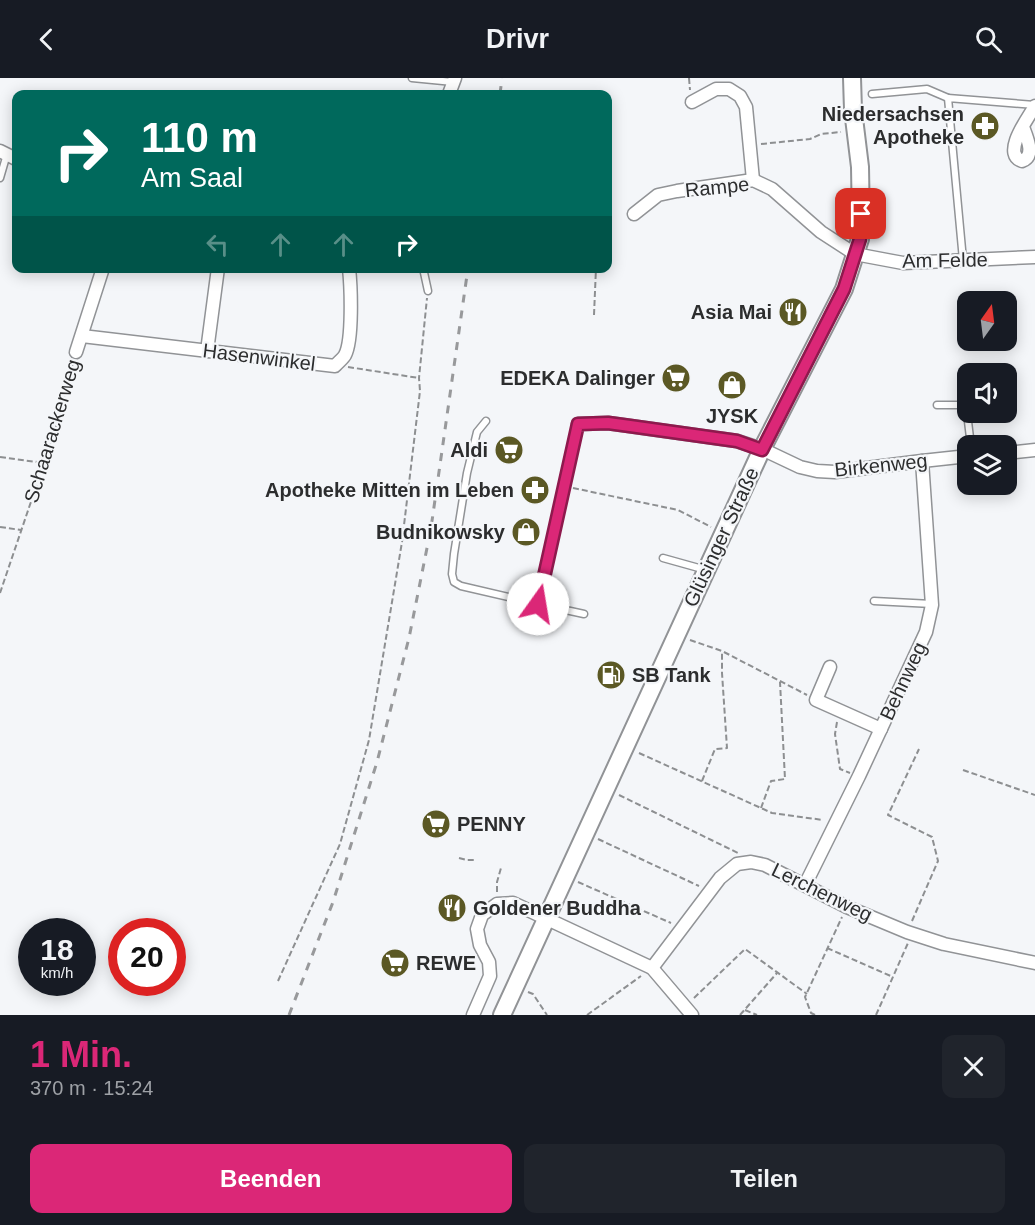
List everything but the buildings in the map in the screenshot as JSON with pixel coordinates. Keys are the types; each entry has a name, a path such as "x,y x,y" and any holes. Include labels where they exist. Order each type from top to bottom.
{"main road":[{"name":"Glüsinger Straße","path":"502,1015 762,450 844,289 860,239 861,226 860,167 852,78"}],"street":[{"path":"692,102 716,89 729,89 740,96 746,107 753,180"},
{"path":"1023,128 1035,106"},
{"name":"Rampe","path":"634,214 658,195 753,180 772,189 821,232 855,254"},
{"name":"Am Felde","path":"855,254 903,262 1035,257"},
{"name":"Schaarackerweg","path":"76,352 101,273"},
{"path":"207,351 217,273"},
{"name":"Hasenwinkel","path":"81,336 335,366 345,355 350,341 350,273"},
{"name":"Birkenweg","path":"578,424 608,423 737,441 800,467 817,471 835,472 957,457"},
{"path":"1017,452 1035,450"},
{"name":"Behnweg","path":"805,885 926,632 932,604 922,460"},
{"path":"830,667 816,700 881,729"},
{"name":"Lerchenweg","path":"652,968 720,878 737,864 751,862 765,865 847,907 909,932 944,944 1035,963"},
{"path":"473,1015 490,976 489,962 480,945 477,929 482,915 497,904 513,903 652,968 688,1011"}],"lane":[{"path":"412,78 454,80"},
{"path":"872,94 927,89 948,98 1035,106"},
{"path":"948,98 963,260"},
{"path":"0,178 8,155"},
{"path":"424,273 428,291"},
{"path":"937,405 966,405 970,435"},
{"path":"486,421 477,432 467,473 452,574 454,582 461,586 584,614"},
{"path":"538,604 578,424"},
{"path":"663,558 706,570"},
{"path":"874,601 932,604"}],"path":[{"path":"749,145 810,139 821,134 856,131"},
{"path":"594,315 596,273"},
{"path":"278,981 340,844 369,740 402,542 420,391 419,378 428,291"},
{"name":"Schaarackerweg","path":"0,593 55,431 76,352"},
{"path":"335,366 419,378"},
{"path":"0,457 44,463"},
{"path":"565,487 678,510 723,534"},
{"path":"0,527 21,531"},
{"path":"676,635 722,651 816,700"},
{"path":"702,780 715,749 727,748 722,651"},
{"path":"760,808 771,782 785,779 780,682"},
{"path":"840,711 835,734 840,769 859,776"},
{"path":"625,747 772,813 836,822"},
{"path":"876,1015 938,861 932,837 888,815 919,749"},
{"path":"963,770 1035,795"},
{"path":"606,788 741,854 751,862"},
{"path":"585,834 710,891"},
{"path":"459,858 467,861 474,860"},
{"path":"497,904 497,882 501,868"},
{"path":"565,876 682,928"},
{"path":"815,1015 811,1013 805,998 847,907"},
{"path":"827,948 892,977"},
{"path":"688,1011 745,949 807,994"},
{"path":"587,1015 652,968"},
{"path":"740,1015 777,973"},
{"path":"516,985 532,994 547,1015"},
{"path":"745,1010 757,1015"}],"railway":[{"path":"500,90 502,78"},
{"path":"289,1015 333,902 377,762 409,638 431,528 467,273"}],"place":[{"name":"Niedersachsen Apotheke","path":"985,126"},
{"name":"Asia Mai","path":"793,312"},
{"name":"EDEKA Dalinger","path":"676,378"},
{"name":"JYSK","path":"732,385"},
{"name":"Aldi","path":"509,450"},
{"name":"Apotheke Mitten im Leben","path":"535,490"},
{"name":"Budnikowsky","path":"526,532"},
{"name":"SB Tank","path":"611,675"},
{"name":"PENNY","path":"436,824"},
{"name":"Goldener Buddha","path":"452,908"},
{"name":"REWE","path":"395,963"}],"route":[{"path":"538,604 578,424 608,423 737,441 762,450 844,289 860,239 861,214"}]}
